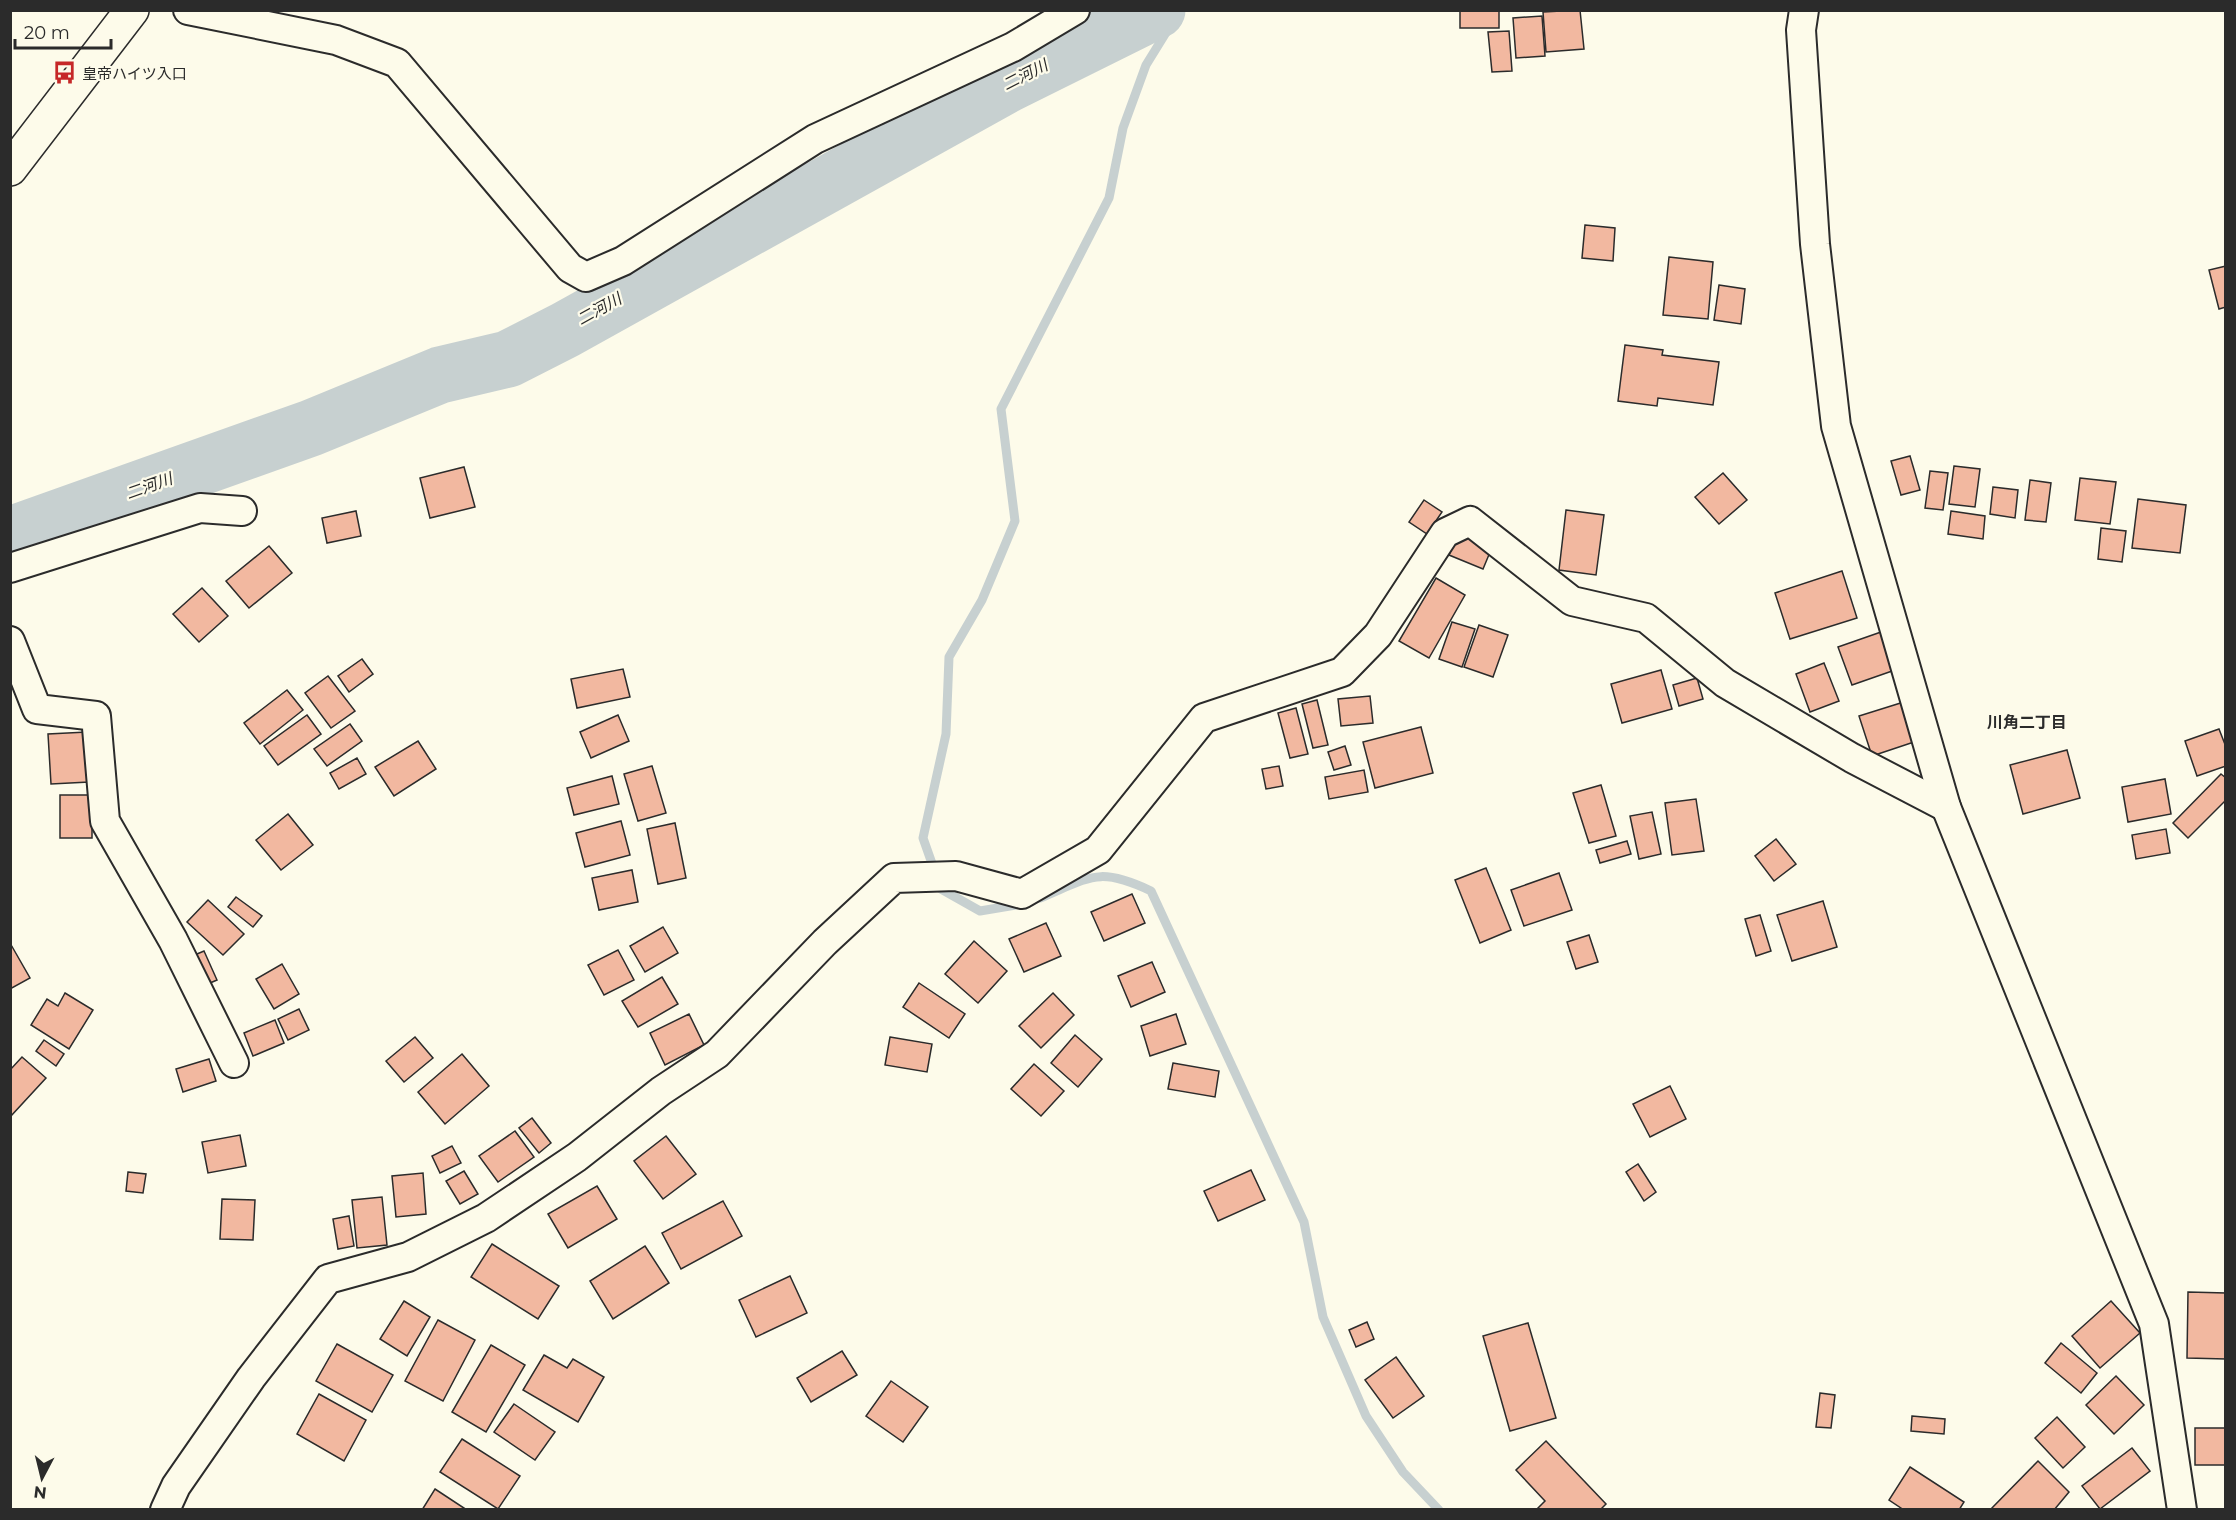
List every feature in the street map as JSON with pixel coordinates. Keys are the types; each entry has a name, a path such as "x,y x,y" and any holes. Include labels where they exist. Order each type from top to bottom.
{"street":[{"path":"10,169 132,10"},
{"path":"188,10 336,40 397,63 570,268 586,277 623,261 815,140 1013,47 1075,10"},
{"path":"1804,10 1801,30 1815,233 1836,426 1946,807 2154,1324 2182,1509"},
{"path":"10,568 200,508 242,511"},
{"path":"165,1509 176,1486 250,1378 328,1279 408,1257 486,1218 577,1156 661,1091 717,1054 825,942 894,878 956,876 1022,894 1098,850 1204,718 1342,672 1378,635 1445,533 1470,521 1572,601 1646,618 1725,682 1852,758 1946,807"},
{"path":"10,641 37,709 96,716 105,821 173,940 234,1063"}],"building":[{"path":"1460,10 1499,10 1499,28 1460,28"},
{"path":"1580,10 1584,49 1546,52 1543,12"},
{"path":"1542,16 1545,56 1516,58 1513,18"},
{"path":"1509,31 1512,71 1492,72 1488,32"},
{"path":"1585,225 1615,228 1613,261 1582,258"},
{"path":"1669,257 1713,262 1708,319 1663,315"},
{"path":"2226,266 2226,307 2219,309 2209,270"},
{"path":"1719,285 1745,289 1741,324 1714,320"},
{"path":"1625,345 1663,350 1662,355 1719,362 1713,405 1658,398 1657,406 1618,401"},
{"path":"1910,456 1920,490 1901,495 1891,461"},
{"path":"1954,466 1980,469 1975,507 1949,504"},
{"path":"464,467 475,507 430,518 420,478"},
{"path":"1930,471 1948,473 1943,510 1925,508"},
{"path":"1723,473 1747,500 1719,524 1695,497"},
{"path":"2080,478 2116,482 2110,524 2075,520"},
{"path":"2030,480 2051,483 2046,522 2025,520"},
{"path":"1993,487 2018,490 2015,518 1990,514"},
{"path":"2138,499 2186,505 2180,553 2132,548"},
{"path":"1424,500 1442,512 1427,534 1409,522"},
{"path":"1566,510 1604,515 1596,575 1559,570"},
{"path":"356,511 361,536 327,543 322,518"},
{"path":"1951,511 1985,516 1983,539 1948,534"},
{"path":"2101,528 2126,531 2122,562 2098,559"},
{"path":"1460,531 1493,545 1483,569 1449,555"},
{"path":"269,546 292,573 249,608 226,581"},
{"path":"1842,571 1857,618 1790,639 1775,593"},
{"path":"1436,578 1465,595 1429,658 1399,641"},
{"path":"202,588 228,616 199,642 173,614"},
{"path":"1452,622 1475,629 1462,667 1439,659"},
{"path":"1479,625 1508,635 1493,677 1464,667"},
{"path":"1881,632 1895,670 1852,685 1838,647"},
{"path":"362,659 373,674 349,692 338,676"},
{"path":"1824,663 1839,701 1810,712 1796,674"},
{"path":"623,669 630,697 577,708 571,679"},
{"path":"1661,670 1672,709 1622,723 1611,684"},
{"path":"328,676 355,711 331,728 305,693"},
{"path":"1697,678 1703,699 1679,706 1673,685"},
{"path":"287,690 303,710 260,744 244,723"},
{"path":"1370,696 1373,723 1341,726 1338,699"},
{"path":"1317,700 1328,745 1313,748 1302,704"},
{"path":"1907,701 1920,740 1872,756 1859,716"},
{"path":"1296,708 1308,754 1290,758 1278,713"},
{"path":"307,715 321,734 278,765 264,746"},
{"path":"618,715 629,741 591,758 580,732"},
{"path":"350,724 362,741 327,766 314,749"},
{"path":"1421,727 1433,773 1375,788 1363,742"},
{"path":"2219,729 2226,747 2226,766 2197,776 2185,741"},
{"path":"87,732 89,782 51,784 48,734"},
{"path":"418,741 436,769 394,796 375,767"},
{"path":"1345,746 1351,765 1334,770 1328,752"},
{"path":"2067,750 2080,798 2023,814 2010,765"},
{"path":"357,758 366,774 339,789 330,773"},
{"path":"652,766 666,813 638,821 624,774"},
{"path":"1279,766 1283,786 1266,789 1262,769"},
{"path":"1364,770 1368,792 1329,799 1325,777"},
{"path":"2221,774 2226,778 2226,800 2188,838 2173,823"},
{"path":"612,776 619,804 574,815 567,788"},
{"path":"2165,779 2171,814 2128,822 2122,787"},
{"path":"1601,785 1616,836 1589,843 1573,793"},
{"path":"60,795 92,795 92,838 60,838"},
{"path":"1696,799 1704,851 1672,855 1665,803"},
{"path":"1652,812 1661,854 1639,859 1630,816"},
{"path":"288,814 313,845 281,870 256,840"},
{"path":"621,821 630,855 585,867 576,833"},
{"path":"675,823 686,878 658,884 647,829"},
{"path":"2166,829 2170,853 2136,859 2132,835"},
{"path":"1776,839 1796,864 1774,881 1755,856"},
{"path":"1627,841 1631,854 1600,863 1596,850"},
{"path":"1486,868 1511,930 1480,943 1455,880"},
{"path":"632,870 638,902 599,910 592,878"},
{"path":"1559,873 1572,910 1524,926 1511,890"},
{"path":"1132,894 1145,923 1104,941 1091,912"},
{"path":"236,897 262,916 253,927 228,907"},
{"path":"208,900 244,934 223,955 187,922"},
{"path":"1823,901 1837,947 1792,961 1777,915"},
{"path":"1760,915 1771,951 1756,956 1745,919"},
{"path":"1046,923 1061,956 1024,972 1009,939"},
{"path":"663,927 678,953 645,972 630,946"},
{"path":"1589,935 1598,962 1576,969 1567,942"},
{"path":"974,941 1007,971 978,1003 945,974"},
{"path":"10,943 30,978 10,989"},
{"path":"618,950 634,980 604,995 588,965"},
{"path":"204,951 217,980 203,986 190,957"},
{"path":"1152,962 1165,992 1131,1007 1118,976"},
{"path":"282,964 299,994 274,1009 256,979"},
{"path":"662,977 678,1004 638,1027 622,1001"},
{"path":"919,983 965,1014 949,1038 903,1007"},
{"path":"65,993 93,1010 69,1049 31,1025 47,999 58,1006"},
{"path":"1053,993 1074,1015 1041,1048 1019,1026"},
{"path":"299,1009 309,1030 288,1040 278,1019"},
{"path":"689,1014 704,1045 665,1065 650,1033"},
{"path":"1176,1014 1186,1044 1150,1056 1141,1026"},
{"path":"275,1020 284,1043 253,1056 244,1033"},
{"path":"1075,1035 1102,1059 1078,1087 1051,1063"},
{"path":"415,1037 433,1058 404,1082 386,1061"},
{"path":"890,1037 932,1044 927,1072 885,1065"},
{"path":"44,1040 64,1054 56,1066 36,1051"},
{"path":"462,1054 489,1086 445,1124 418,1092"},
{"path":"22,1057 46,1078 10,1117 10,1070"},
{"path":"209,1059 216,1081 183,1092 176,1069"},
{"path":"1173,1063 1219,1071 1215,1097 1168,1089"},
{"path":"1034,1064 1064,1091 1041,1116 1011,1089"},
{"path":"1670,1086 1686,1119 1650,1137 1633,1104"},
{"path":"532,1118 551,1143 539,1153 519,1128"},
{"path":"515,1131 534,1157 498,1182 479,1156"},
{"path":"240,1135 246,1166 208,1173 202,1142"},
{"path":"666,1136 696,1174 663,1199 634,1161"},
{"path":"452,1146 461,1163 440,1173 432,1156"},
{"path":"1638,1164 1656,1192 1644,1201 1626,1172"},
{"path":"1251,1170 1265,1200 1218,1221 1204,1191"},
{"path":"464,1171 478,1194 460,1204 446,1181"},
{"path":"128,1172 146,1174 143,1193 126,1191"},
{"path":"423,1173 426,1214 396,1217 392,1176"},
{"path":"597,1186 617,1219 568,1248 548,1214"},
{"path":"382,1197 387,1245 357,1248 352,1200"},
{"path":"222,1199 255,1200 253,1240 220,1239"},
{"path":"723,1201 742,1236 681,1269 662,1233"},
{"path":"349,1216 354,1246 338,1249 333,1219"},
{"path":"492,1244 559,1286 538,1319 471,1277"},
{"path":"645,1246 669,1283 613,1319 590,1281"},
{"path":"790,1276 807,1313 756,1337 739,1300"},
{"path":"2188,1292 2226,1293 2226,1359 2187,1358"},
{"path":"404,1301 430,1317 407,1356 380,1339"},
{"path":"2111,1301 2140,1333 2100,1368 2072,1336"},
{"path":"438,1320 475,1340 443,1401 405,1381"},
{"path":"1367,1322 1374,1339 1356,1347 1349,1330"},
{"path":"1528,1323 1556,1418 1510,1431 1483,1336"},
{"path":"2061,1343 2097,1373 2081,1393 2045,1363"},
{"path":"337,1344 393,1375 372,1412 316,1381"},
{"path":"491,1345 525,1365 486,1432 452,1412"},
{"path":"842,1351 857,1375 811,1402 797,1378"},
{"path":"544,1355 567,1368 573,1359 604,1377 578,1422 523,1390"},
{"path":"1396,1357 1424,1396 1393,1418 1365,1380"},
{"path":"2116,1376 2144,1405 2114,1434 2086,1405"},
{"path":"891,1381 928,1407 903,1442 866,1416"},
{"path":"1820,1393 1835,1395 1831,1428 1816,1427"},
{"path":"319,1394 366,1420 344,1461 297,1434"},
{"path":"514,1404 555,1432 535,1460 494,1432"},
{"path":"1912,1416 1945,1419 1944,1434 1911,1431"},
{"path":"2057,1417 2085,1447 2063,1468 2035,1438"},
{"path":"2195,1428 2226,1428 2226,1465 2195,1465"},
{"path":"462,1439 520,1476 498,1509 440,1472"},
{"path":"1546,1441 1606,1504 1600,1510 1536,1510 1545,1501 1516,1470"},
{"path":"2132,1448 2150,1471 2100,1509 2082,1486"},
{"path":"2038,1461 2069,1492 2054,1510 1990,1510"},
{"path":"1910,1467 1964,1502 1959,1510 1904,1510 1889,1500"},
{"path":"435,1489 467,1510 422,1510"}],"waterway":[{"name":"二河川","path":"10,535 311,428 440,375 508,359 565,330 1006,85 1157,10"},
{"path":"1022,904 980,911 941,889 923,838 946,734 949,657 982,600 1015,521 1001,409 1109,198 1123,128 1146,65 1180,10"},
{"path":"1040,898 1095,877 1118,879 1151,891 1304,1222 1323,1317 1366,1416 1403,1472 1439,1510"}],"place":[{"name":"皇帝ハイツ入口","path":"64,73"}],"district":[{"name":"川角二丁目","path":"2027,722"}]}
